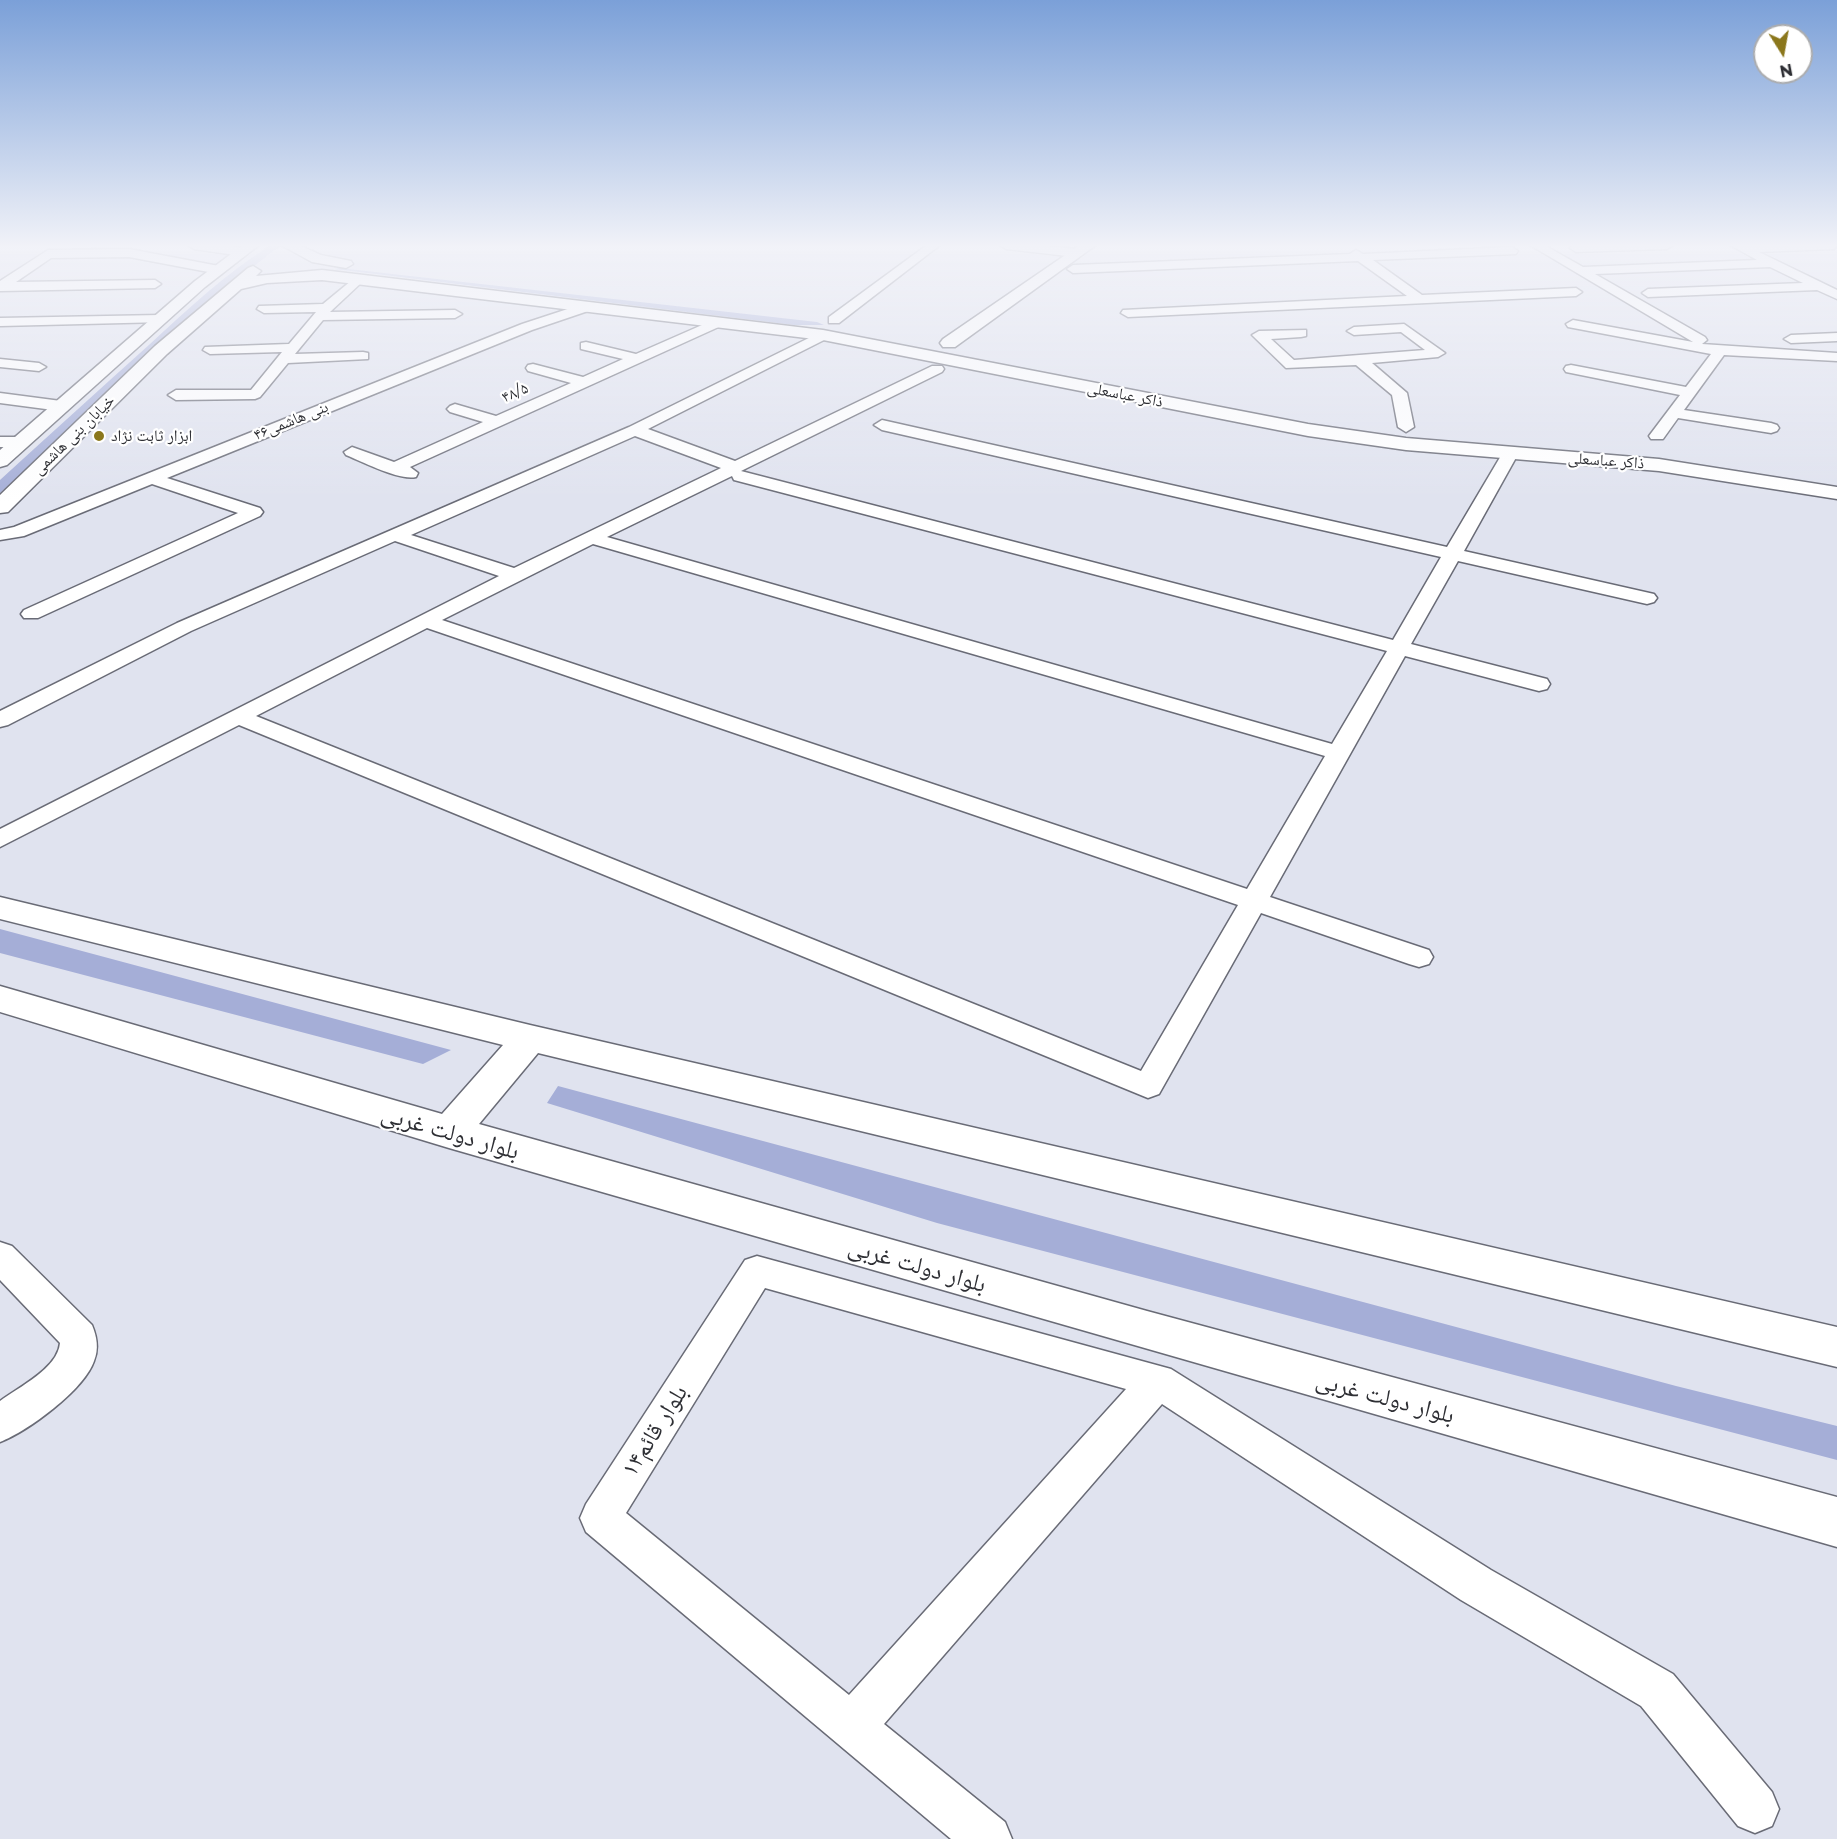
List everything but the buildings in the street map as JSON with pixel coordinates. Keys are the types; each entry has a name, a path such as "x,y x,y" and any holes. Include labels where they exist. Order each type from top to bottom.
{"street":[{"name":"خیابان بنی هاشمی","path":"0,461 146,331"},
{"name":"خیابان بنی هاشمی","path":"0,507 183,331"},
{"path":"176,395 255,394 307,331"},
{"name":"بنی هاشمی۴۶","path":"0,535 18,532 517,331"},
{"path":"543,331 557,334"},
{"name":"۴۸/۵","path":"394,468 698,331"},
{"path":"0,720 184,627 635,430 822,331"},
{"name":"ذاکر عباسعلی","path":"846,331 1115,393 1308,430 1406,444 1659,465 1837,493"},
{"name":"ذاکر عباسعلی","path":"858,331 949,343 1332,418 1406,428 1548,438"},
{"path":"949,343 967,331"},
{"path":"1301,333 1259,335 1291,365 1438,353 1408,331"},
{"path":"1620,331 1725,346 1837,357"},
{"path":"1696,331 1725,346 1837,337"},
{"path":"586,346 636,358"},
{"path":"1652,441 1725,346"},
{"path":"210,350 363,356"},
{"path":"1359,360 1399,393 1406,428"},
{"path":"0,363 39,368"},
{"path":"533,368 584,382"},
{"path":"422,369 444,375"},
{"path":"0,839 515,575 737,472 937,369"},
{"path":"1571,369 1690,392"},
{"path":"1115,393 1133,379"},
{"path":"0,398 61,405"},
{"path":"455,409 496,421"},
{"path":"320,410 341,416"},
{"path":"1675,413 1771,428"},
{"path":"882,425 1647,598"},
{"path":"635,430 737,472 1539,684"},
{"name":"ذاکر عباسعلی","path":"1652,441 1700,454"},
{"path":"0,442 21,442"},
{"path":"352,452 411,474"},
{"path":"238,717 1148,1086 1510,454"},
{"path":"209,455 232,463"},
{"path":"31,614 254,512 151,478"},
{"path":"394,535 515,575"},
{"path":"591,538 1339,753"},
{"path":"425,621 1419,957"},
{"path":"0,908 530,1038 1837,1347"},
{"name":"بلوار دولت غربی","path":"0,999 449,1133 1235,1357 1837,1522"},
{"path":"449,1133 530,1038"},
{"path":"0,1257 79,1337 77,1359 54,1384 0,1425"},
{"name":"بلوار قائم۱۴","path":"988,1839 600,1518 757,1271 1158,1381"},
{"path":"850,1727 1158,1381 1476,1586 1657,1690 1755,1809"}],"shaded area":[{"path":"165,331 177,331 0,493 0,480"},
{"path":"0,929 451,1050 423,1064 0,953"},
{"path":"558,1086 1676,1386 1837,1426 1837,1460 937,1223 547,1103"}],"place":[{"name":"ابزار ثابت نژاد","path":"99,436"}]}
